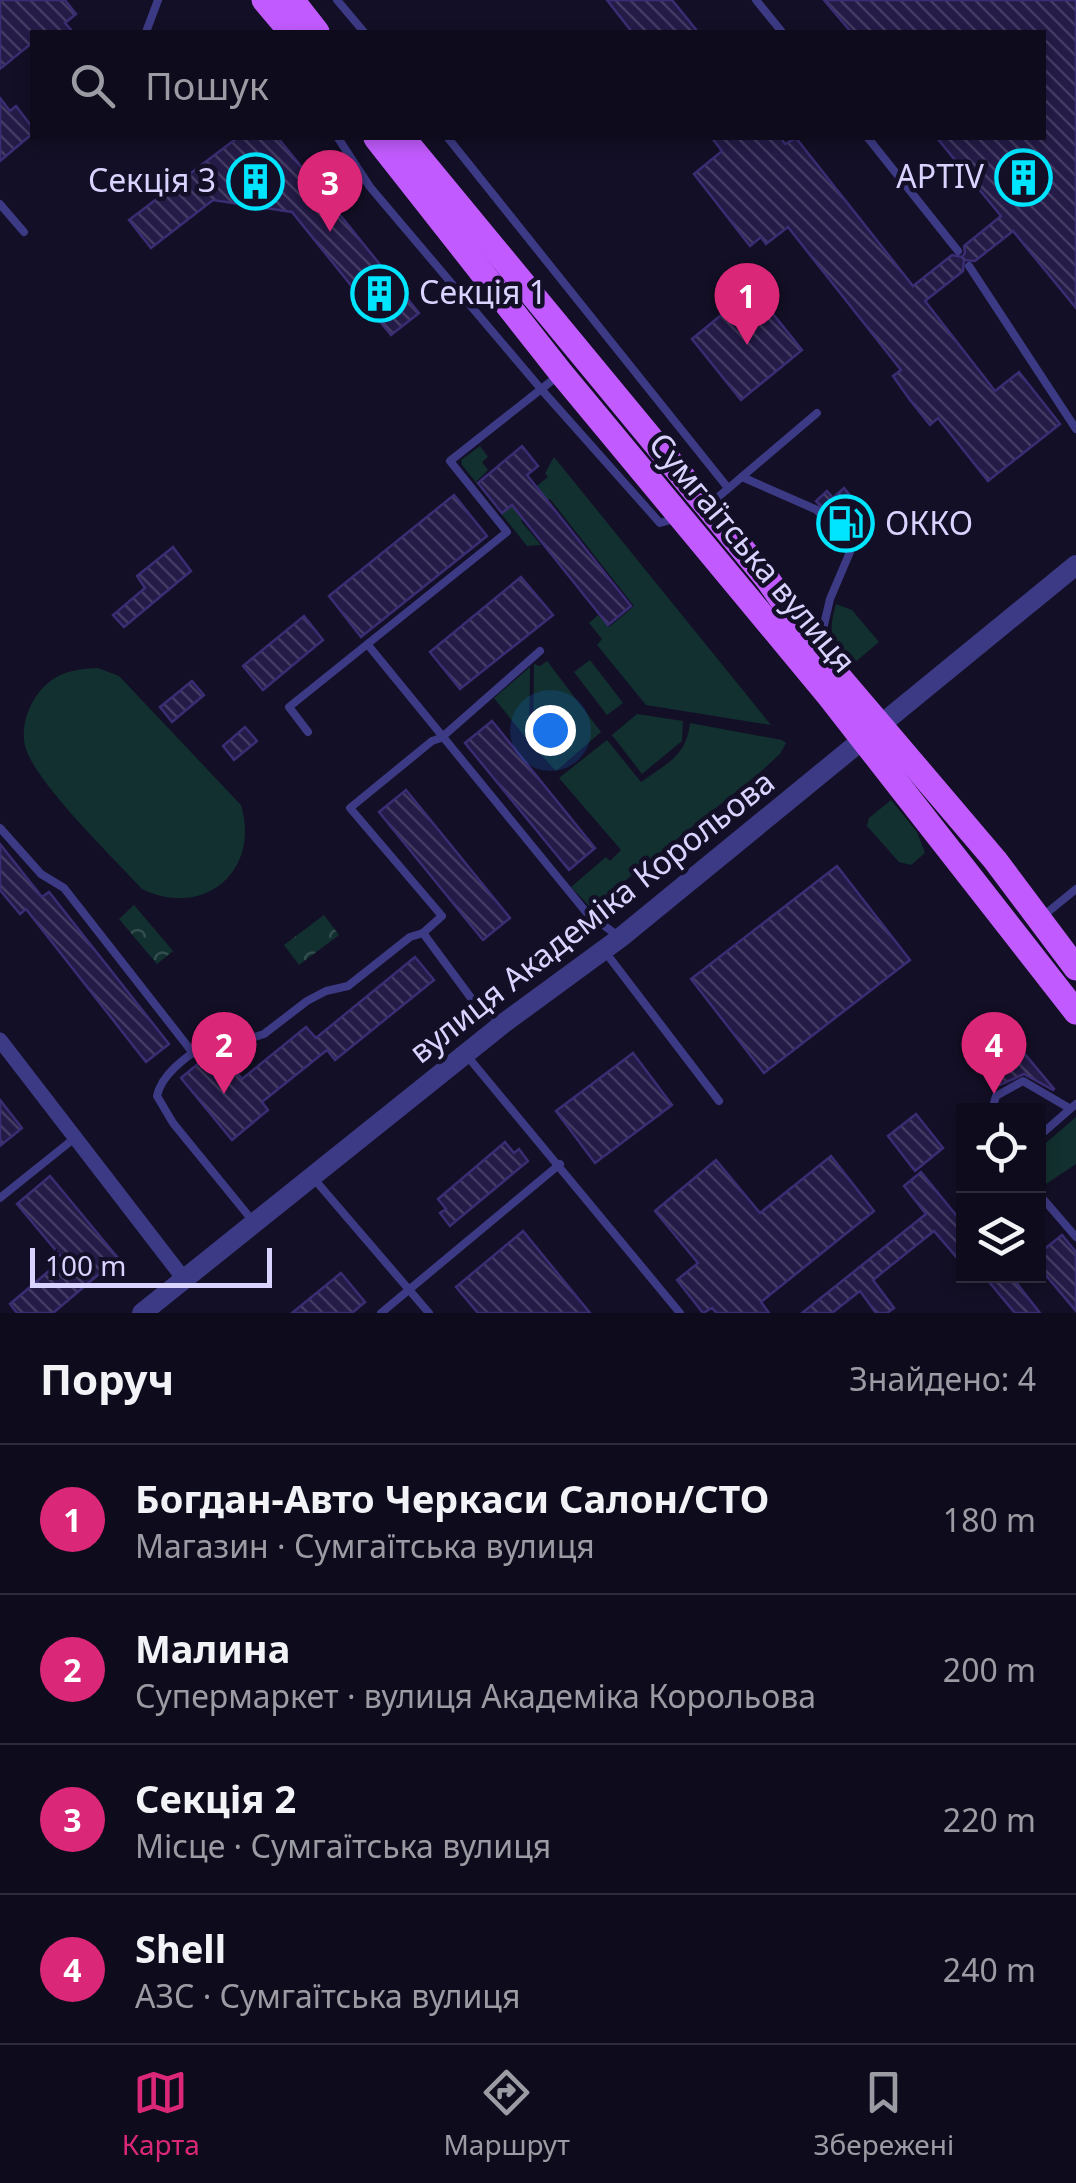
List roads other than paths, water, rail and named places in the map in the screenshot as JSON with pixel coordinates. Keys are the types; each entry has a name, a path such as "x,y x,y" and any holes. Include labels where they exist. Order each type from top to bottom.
{"main road":[{"path":"284,11 314,30"},
{"name":"Сумгаїтська вулиця","path":"377,140 551,381 871,732 995,860 1076,968"},
{"name":"Сумгаїтська вулиця","path":"405,140 768,580 871,732 1076,1012"}],"street":[{"name":"вулиця Академіка Корольова","path":"142,1313 504,1023 611,943 1076,564"},
{"path":"0,1040 184,1279"}],"lane":[{"path":"147,30 158,0"},
{"path":"337,0 362,30"},
{"path":"756,0 780,30"},
{"path":"308,732 289,707 507,532 450,461 551,381 370,187 339,140"},
{"path":"450,140 728,488"},
{"path":"870,140 958,251"},
{"path":"0,204 24,232"},
{"path":"969,266 1076,429"},
{"path":"600,378 624,356"},
{"path":"706,507 817,413"},
{"path":"742,477 817,510 850,552 830,599 818,652"},
{"path":"368,645 611,943 720,1101"},
{"path":"255,1224 172,1122 157,1096 163,1080 212,1039 240,1042 264,1034 326,991 348,986 410,936 442,916 350,808 432,740 441,738 540,651"},
{"path":"0,828 41,874 64,888 193,1053"},
{"path":"1039,919 1076,889"},
{"path":"422,932 477,1006 504,1023"},
{"path":"466,1054 680,1313"},
{"path":"994,1103 996,1096 1023,1081 1072,1106 1046,1129"},
{"path":"0,1198 76,1137"},
{"path":"381,1313 560,1164"},
{"path":"312,1176 429,1313"},
{"path":"1039,1193 1076,1238"}],"place":[{"name":"APTIV","path":"1023,177"},
{"name":"Секція 3","path":"255,181"},
{"name":"Секція 2","path":"330,232"},
{"name":"Секція 1","path":"380,293"},
{"name":"Богдан-Авто Черкаси Салон/СТО","path":"747,345"},
{"name":"ОККО","path":"846,524"},
{"name":"Малина","path":"224,1094"},
{"name":"Shell","path":"994,1094"}]}
